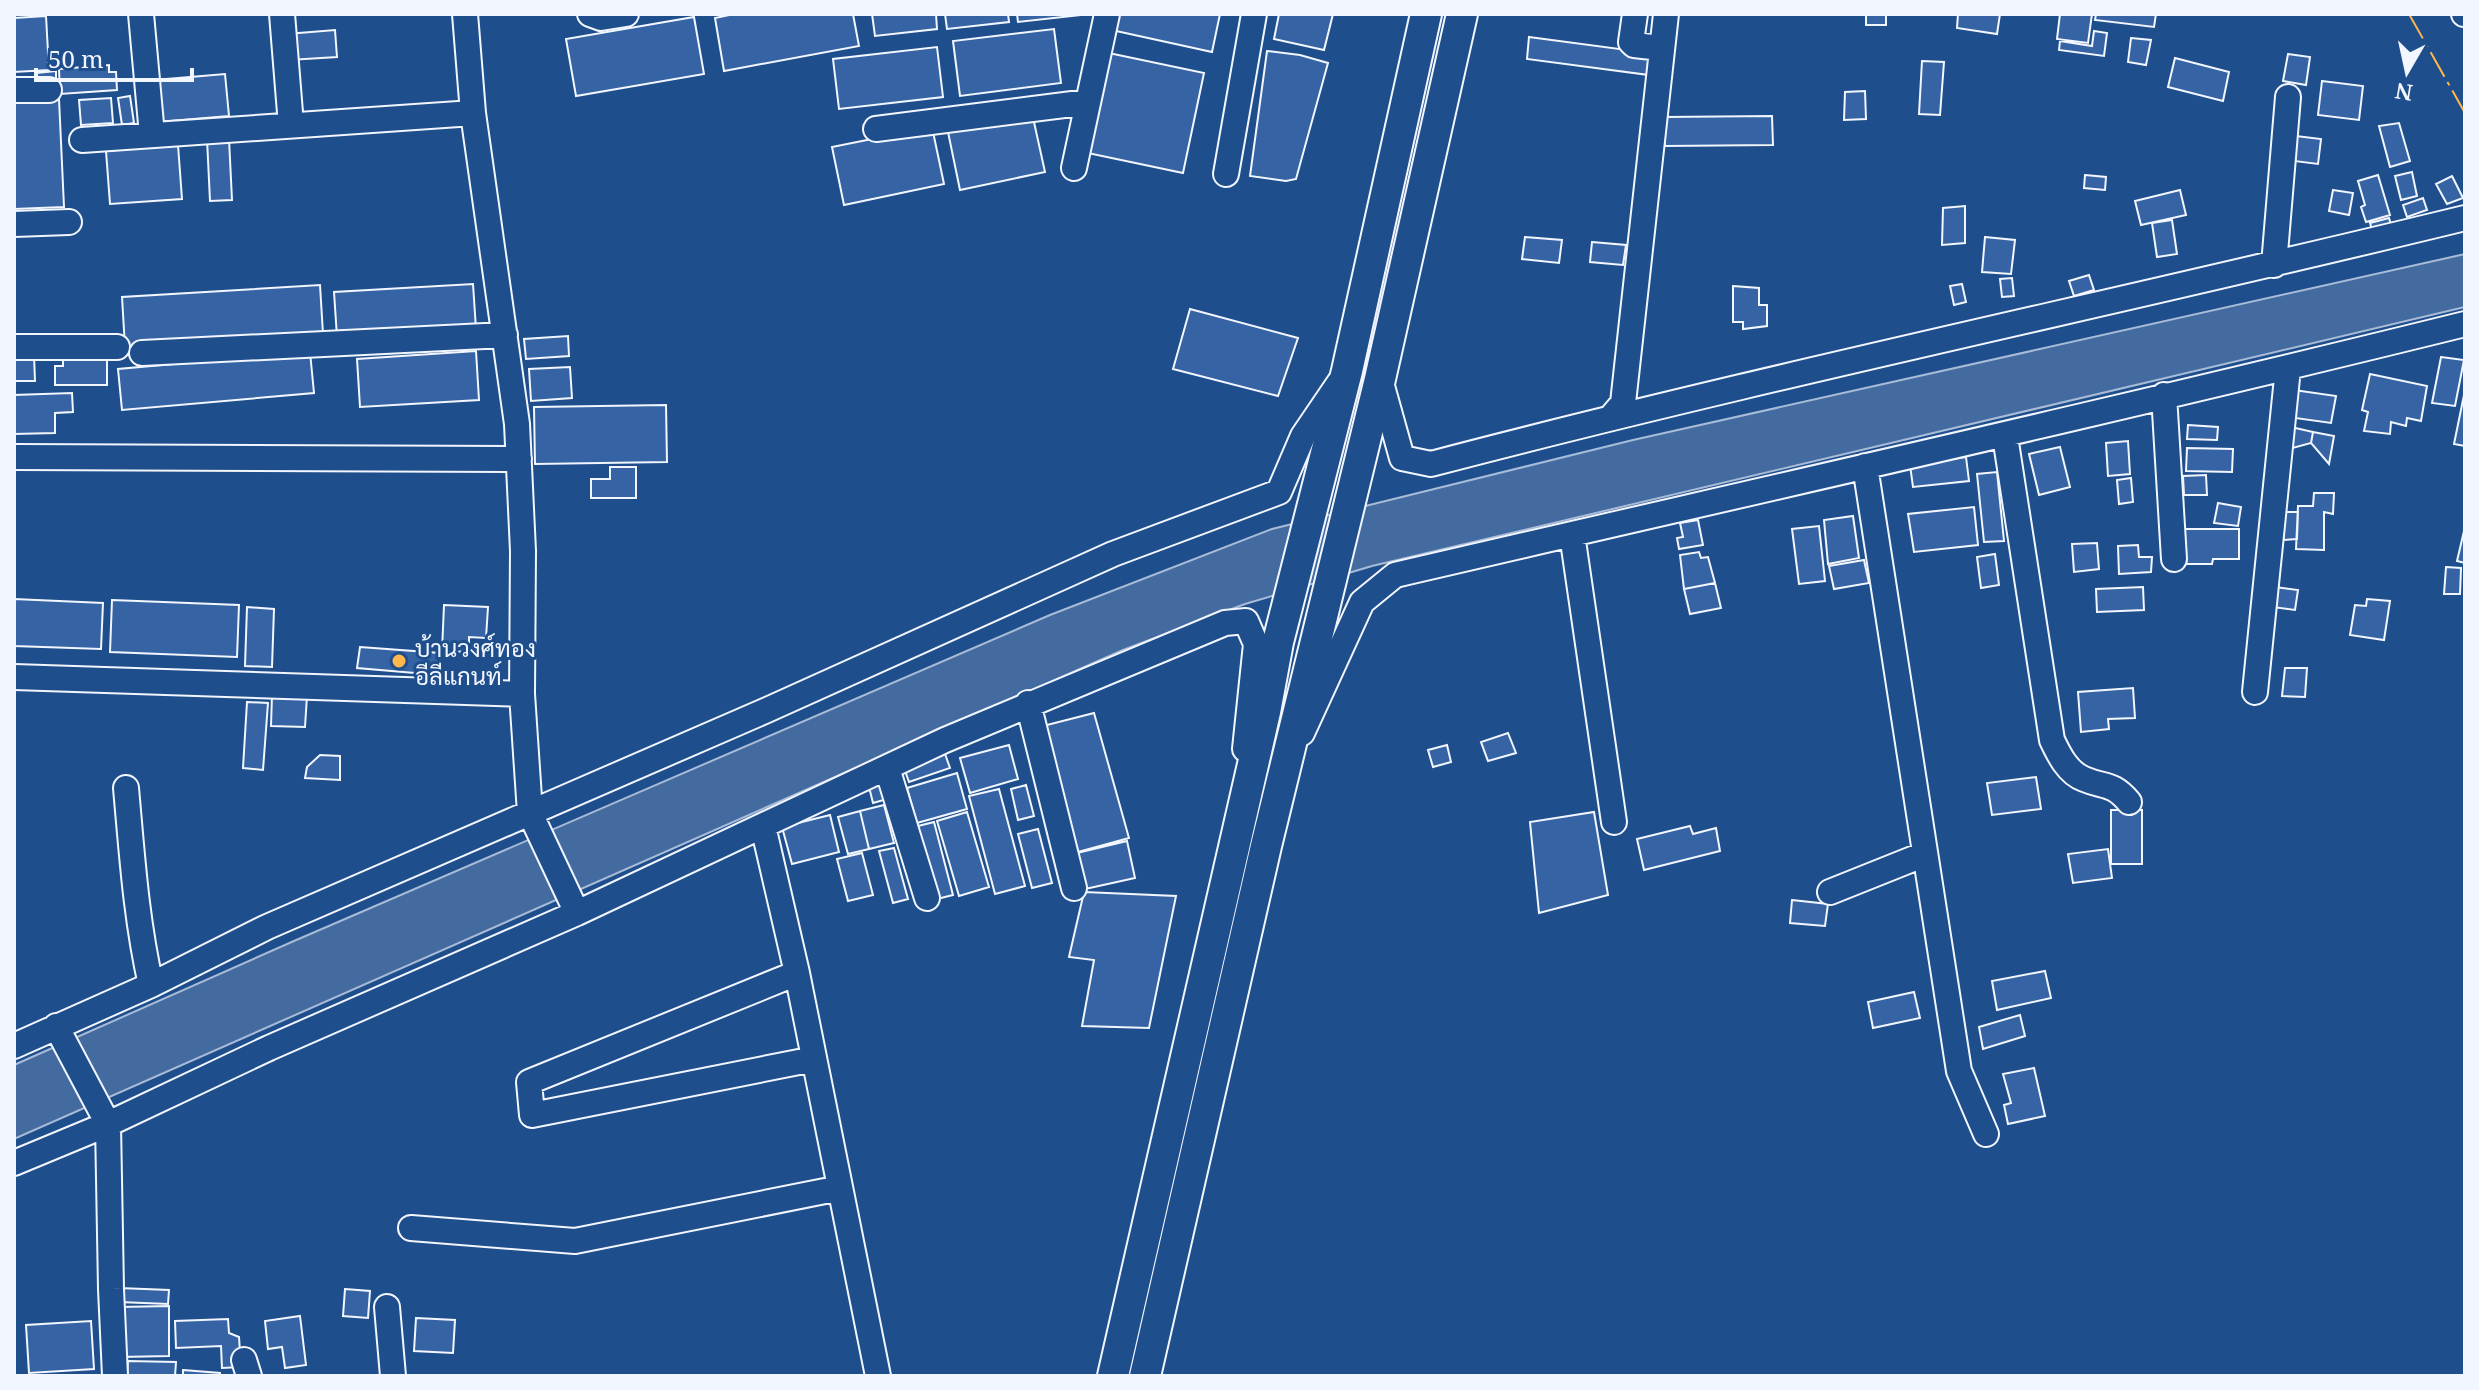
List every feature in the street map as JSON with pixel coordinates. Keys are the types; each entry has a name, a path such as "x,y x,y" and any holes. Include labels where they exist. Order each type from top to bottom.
{"main road":[{"path":"1113,1376 1278,642 1347,371 1426,14"},
{"path":"1145,1376 1284,772 1380,379 1462,14"}],"street":[{"path":"141,14 152,135"},
{"path":"282,14 291,125"},
{"path":"465,14 473,113 505,335 519,459 523,551 522,694 530,813 577,913"},
{"path":"590,14 601,18 626,14"},
{"path":"1074,168 1107,14"},
{"path":"1226,174 1254,14"},
{"path":"1635,14 1631,42 1661,48"},
{"path":"1612,416 1623,403 1666,14"},
{"path":"14,90 49,90"},
{"path":"2274,265 2288,97"},
{"path":"876,129 1088,102"},
{"path":"82,140 473,113"},
{"path":"1380,379 1402,458 1431,464 1612,416 2274,265 2465,218"},
{"path":"14,224 69,222"},
{"path":"1284,772 1362,602 1395,575 2005,436 2465,324"},
{"path":"142,353 505,335"},
{"path":"14,347 117,347"},
{"path":"2255,692 2288,368"},
{"path":"14,1046 151,985 267,927 782,704 1113,554 1279,492 1303,436 1347,371"},
{"path":"2164,395 2174,559"},
{"path":"2005,436 2052,740 2073,772 2082,779 2119,790 2129,802"},
{"path":"14,457 519,459"},
{"path":"1865,466 1959,1071 1986,1134"},
{"path":"1572,534 1614,822"},
{"path":"14,1163 108,1124 269,1048 577,913 1028,703 1225,623 1246,621 1256,644 1236,839"},
{"path":"14,677 522,694"},
{"path":"1028,703 1074,888"},
{"path":"887,768 927,898"},
{"path":"126,788 136,904 151,985"},
{"path":"763,826 797,973 878,1376"},
{"path":"1830,892 1925,854"},
{"path":"797,973 529,1082 532,1115 814,1059"},
{"path":"56,1026 108,1124 115,1376"},
{"path":"411,1228 575,1241 840,1188"},
{"path":"387,1307 393,1376"}],"water":[{"path":"2465,254 2465,307 1372,566 1245,604 1123,650 14,1139 14,1065 1050,615 1272,529 1633,440"}],"building":[{"path":"734,14 853,14 859,46 724,71 715,18"},
{"path":"872,14 936,14 937,29 875,36"},
{"path":"945,14 1008,14 1009,22 947,29"},
{"path":"1017,14 1080,14 1081,15 1018,22"},
{"path":"1111,14 1220,14 1212,52 1107,29"},
{"path":"1279,14 1333,14 1324,50 1274,39"},
{"path":"1866,14 1886,14 1886,25 1866,25"},
{"path":"1958,14 2000,14 1997,34 1957,28"},
{"path":"2060,14 2092,14 2088,43 2057,39"},
{"path":"2096,14 2156,14 2154,27 2095,20"},
{"path":"46,16 49,70 14,72 14,18"},
{"path":"694,17 704,74 576,96 566,39"},
{"path":"1054,29 1061,83 960,96 953,41"},
{"path":"335,30 337,57 289,60 287,34"},
{"path":"2094,31 2107,33 2104,56 2059,50 2060,41 2092,46"},
{"path":"1529,37 1650,53 1649,75 1527,59"},
{"path":"2131,38 2151,40 2146,65 2128,62"},
{"path":"937,47 943,97 839,109 833,59"},
{"path":"1267,51 1300,55 1328,63 1296,179 1286,181 1250,176"},
{"path":"1104,52 1204,73 1183,173 1083,152"},
{"path":"2288,54 2310,57 2306,85 2283,81"},
{"path":"2175,58 2229,72 2223,101 2168,87"},
{"path":"1922,61 1944,62 1940,115 1919,114"},
{"path":"109,65 109,72 116,72 117,90 60,94 59,69"},
{"path":"56,71 56,82 37,84 36,73"},
{"path":"225,74 229,116 158,122 155,80"},
{"path":"2322,81 2363,86 2359,120 2318,115"},
{"path":"1865,91 1866,119 1844,120 1845,92"},
{"path":"130,96 134,123 122,125 118,98"},
{"path":"111,98 113,123 81,125 79,100"},
{"path":"59,99 64,207 14,209 14,101"},
{"path":"1032,113 1045,172 960,190 948,132"},
{"path":"1772,116 1773,145 1665,146 1664,117"},
{"path":"2399,123 2410,161 2390,167 2379,126"},
{"path":"932,127 944,184 844,205 832,147"},
{"path":"2296,136 2321,139 2318,164 2294,161"},
{"path":"207,139 229,139 232,200 210,201"},
{"path":"178,145 182,199 110,204 106,151"},
{"path":"2412,172 2417,196 2401,200 2395,176"},
{"path":"2085,175 2106,177 2105,190 2084,188"},
{"path":"2378,175 2390,215 2366,222 2358,181"},
{"path":"2452,176 2463,198 2447,204 2436,184"},
{"path":"2180,190 2186,215 2141,225 2135,201"},
{"path":"2333,190 2353,193 2349,215 2329,211"},
{"path":"2423,198 2427,210 2407,217 2403,205"},
{"path":"1965,206 1965,243 1942,245 1943,208"},
{"path":"2389,218 2392,228 2373,233 2370,223"},
{"path":"2172,220 2177,254 2157,257 2152,223"},
{"path":"1525,237 1562,240 1559,263 1522,259"},
{"path":"1985,237 2015,240 2011,274 1982,272"},
{"path":"1592,242 1626,245 1623,265 1590,262"},
{"path":"2089,275 2094,290 2074,296 2069,281"},
{"path":"2012,278 2014,296 2002,297 2000,279"},
{"path":"473,284 476,329 337,337 334,292"},
{"path":"1962,284 1966,302 1954,305 1950,286"},
{"path":"320,285 323,334 125,347 122,297"},
{"path":"1733,286 1759,288 1759,305 1767,305 1767,326 1743,329 1743,322 1733,322"},
{"path":"1190,309 1298,338 1278,396 1173,369"},
{"path":"568,336 569,356 526,359 524,339"},
{"path":"476,351 479,400 360,407 357,359"},
{"path":"310,352 314,393 122,410 118,369"},
{"path":"34,355 35,381 14,381 14,356"},
{"path":"63,355 107,355 107,385 55,385 55,366 63,366"},
{"path":"2441,357 2464,360 2455,406 2432,403"},
{"path":"570,367 572,398 531,401 529,369"},
{"path":"2370,374 2427,386 2421,421 2407,418 2406,426 2391,422 2390,434 2364,431 2368,412 2362,410"},
{"path":"2294,390 2336,396 2331,423 2288,417"},
{"path":"72,393 73,412 55,413 55,433 14,434 14,395"},
{"path":"2465,395 2465,446 2454,444"},
{"path":"666,405 667,462 535,464 534,407"},
{"path":"2188,425 2218,427 2217,440 2187,439"},
{"path":"2291,427 2313,432 2311,443 2285,450"},
{"path":"2313,432 2334,436 2329,464 2311,443"},
{"path":"2128,441 2130,474 2108,476 2106,443"},
{"path":"2060,447 2070,487 2039,495 2029,454"},
{"path":"2187,448 2233,449 2232,472 2186,471"},
{"path":"1966,457 1969,481 1913,487 1910,465"},
{"path":"610,467 636,467 636,498 591,498 591,479 610,479"},
{"path":"1997,472 2004,541 1984,542 1977,474"},
{"path":"2206,475 2207,495 2184,495 2183,476"},
{"path":"2131,478 2133,502 2119,504 2117,480"},
{"path":"2314,493 2334,493 2333,514 2324,512 2324,550 2296,549 2298,506 2313,506"},
{"path":"2218,503 2241,507 2238,526 2214,523"},
{"path":"1974,507 1978,545 1914,552 1908,514"},
{"path":"2276,512 2298,512 2297,539 2284,540"},
{"path":"1853,516 1859,558 1828,564 1824,520"},
{"path":"1698,520 1703,545 1679,549 1677,538 1683,537 1680,523"},
{"path":"1819,526 1825,581 1799,584 1792,529"},
{"path":"2181,529 2239,529 2239,559 2213,559 2212,564 2180,564"},
{"path":"2465,531 2465,563 2457,561"},
{"path":"2097,543 2099,569 2074,572 2072,544"},
{"path":"2138,545 2139,557 2152,557 2151,572 2119,574 2118,546"},
{"path":"1699,552 1701,558 1708,557 1715,583 1684,589 1680,555"},
{"path":"1995,554 1999,585 1981,588 1977,557"},
{"path":"1864,560 1869,583 1834,589 1829,566"},
{"path":"2446,567 2461,568 2460,594 2444,594"},
{"path":"1715,583 1721,608 1690,614 1684,589"},
{"path":"2143,587 2144,610 2097,612 2096,589"},
{"path":"2275,587 2298,590 2295,610 2272,607"},
{"path":"14,599 103,603 101,649 14,646"},
{"path":"2367,599 2390,601 2384,640 2350,635 2355,605 2366,606"},
{"path":"112,600 239,605 237,657 110,652"},
{"path":"444,605 488,607 486,638 469,637 469,652 442,651"},
{"path":"247,607 274,609 272,667 245,666"},
{"name":"บ้านวงศ์ทอง อีลีแกนท์","path":"360,647 440,653 438,675 357,668"},
{"path":"2285,668 2307,668 2305,697 2282,696"},
{"path":"2133,688 2135,718 2108,719 2109,729 2081,732 2078,692"},
{"path":"272,694 307,696 305,727 271,726"},
{"path":"247,702 268,703 263,770 243,768"},
{"path":"1094,713 1129,838 1078,852 1043,726"},
{"path":"1508,733 1516,753 1488,761 1481,742"},
{"path":"1009,745 1018,779 970,793 960,758"},
{"path":"1447,745 1451,762 1433,767 1428,750"},
{"path":"944,751 950,768 909,782 903,765"},
{"path":"320,755 340,756 340,780 305,778 307,767"},
{"path":"957,773 967,809 917,823 907,788"},
{"path":"2036,777 2041,809 1992,815 1987,783"},
{"path":"882,779 887,799 873,803 868,783"},
{"path":"1026,785 1034,816 1018,820 1011,789"},
{"path":"999,789 1025,886 995,894 969,796"},
{"path":"884,805 894,843 869,849 860,811"},
{"path":"2111,810 2142,810 2142,864 2111,864"},
{"path":"860,811 869,849 848,854 838,817"},
{"path":"967,812 989,887 959,896 937,821"},
{"path":"1594,812 1608,895 1539,913 1530,822"},
{"path":"830,815 839,852 792,864 782,827"},
{"path":"934,822 953,895 937,899 918,826"},
{"path":"1690,826 1693,834 1716,828 1720,851 1644,870 1637,839"},
{"path":"1038,829 1052,883 1032,888 1018,834"},
{"path":"1127,841 1135,878 1085,889 1077,853"},
{"path":"894,848 908,899 893,903 879,851"},
{"path":"2108,849 2112,878 2073,883 2068,854"},
{"path":"862,853 873,895 848,901 837,859"},
{"path":"1084,892 1176,896 1149,1028 1082,1026 1094,960 1069,957"},
{"path":"1792,900 1828,904 1825,926 1790,923"},
{"path":"2045,971 2051,998 1997,1010 1992,981"},
{"path":"1914,992 1920,1018 1873,1028 1868,1002"},
{"path":"2020,1015 2025,1036 1983,1049 1979,1027"},
{"path":"2034,1068 2045,1116 2008,1124 2004,1105 2011,1103 2003,1074"},
{"path":"119,1288 169,1290 168,1304 119,1302"},
{"path":"345,1289 370,1291 368,1318 343,1316"},
{"path":"169,1306 169,1356 120,1357 119,1307"},
{"path":"300,1316 306,1365 285,1368 282,1347 268,1349 265,1321"},
{"path":"416,1318 455,1320 453,1353 414,1351"},
{"path":"228,1319 229,1333 239,1337 241,1367 222,1368 221,1346 176,1348 175,1321"},
{"path":"91,1321 94,1369 29,1373 26,1325"},
{"path":"128,1361 176,1362 175,1376 127,1376"},
{"path":"183,1370 220,1373 220,1376 183,1376"}],"power":[{"path":"2409,14 2465,113"}],"place":[{"name":"บ้านวงศ์ทอง อีลีแกนท์","path":"399,661"}]}
